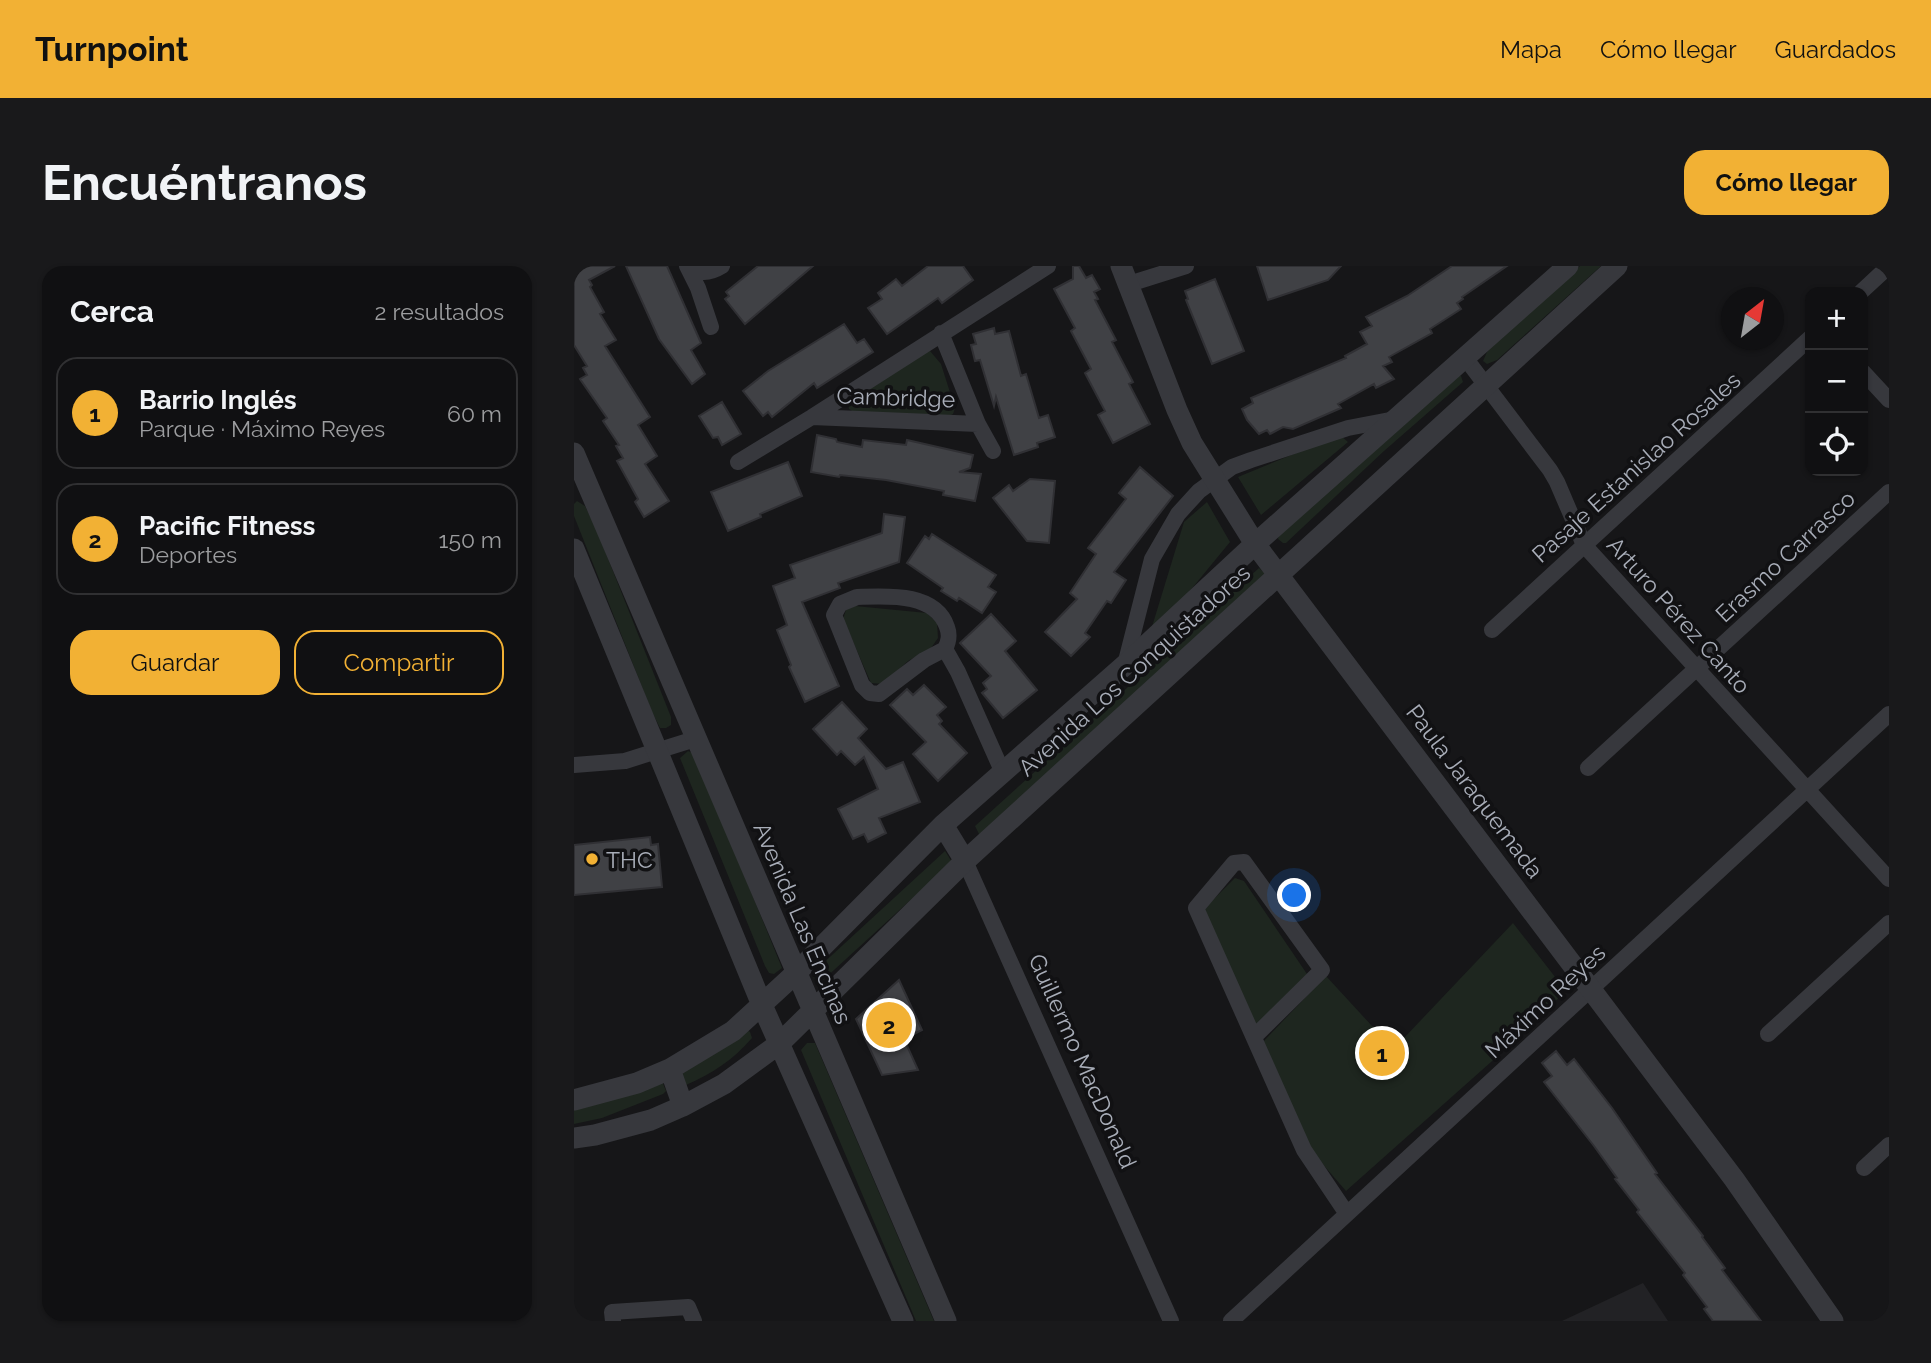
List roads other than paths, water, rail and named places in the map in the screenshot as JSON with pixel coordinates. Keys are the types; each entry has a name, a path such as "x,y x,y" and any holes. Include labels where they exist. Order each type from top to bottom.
{"street":[{"path":"687,266 705,273 722,266"},
{"path":"687,266 698,288 711,327"},
{"name":"Cambridge","path":"738,462 1048,266"},
{"path":"1125,275 1186,266"},
{"name":"Avenida Los Conquistadores","path":"574,1100 637,1083 670,1069 733,1031 797,972 943,825 1569,266"},
{"name":"Avenida Los Conquistadores","path":"574,1138 651,1121 684,1107 724,1084 780,1042 965,861 1617,266"},
{"path":"1867,287 1889,267"},
{"name":"Paula Jaraquemada","path":"1125,275 1192,443 1255,544 1734,1180 1833,1321"},
{"name":"Cambridge","path":"942,333 978,424 993,451"},
{"name":"Pasaje Estanislao Rosales","path":"1492,630 1805,343"},
{"name":"Arturo Pérez Canto","path":"1466,359 1557,482 1584,545 1889,879"},
{"path":"1868,377 1889,400"},
{"name":"Cambridge","path":"812,417 978,424"},
{"name":"Avenida Los Conquistadores","path":"1125,664 1152,559 1178,514 1213,478 1242,463 1348,428 1398,418"},
{"name":"Avenida Las Encinas","path":"574,453 580,484 797,972 828,1050 946,1321"},
{"name":"Erasmo Carrasco","path":"1588,768 1889,492"},
{"path":"574,549 762,1006 903,1321"},
{"path":"857,597 922,601 939,613 945,623 949,639 945,649 925,660 884,691 872,694 862,684 835,611 840,604 857,597"},
{"path":"945,649 958,671 1003,773"},
{"name":"Máximo Reyes","path":"1231,1321 1889,714"},
{"path":"574,765 625,761 695,739"},
{"name":"Guillermo MacDonald","path":"943,825 965,861 1171,1321"},
{"path":"1254,1037 1322,970 1244,862 1234,863 1196,908 1304,1150 1348,1214"},
{"path":"1768,1034 1889,923"},
{"path":"670,1069 684,1107"},
{"path":"1864,1168 1889,1145"},
{"path":"613,1321 612,1312 688,1307 694,1321"}],"place":[{"name":"THC","path":"592,859"},
{"name":"Pacific Fitness","path":"889,1025"},
{"name":"Barrio Inglés","path":"1382,1053"}]}
